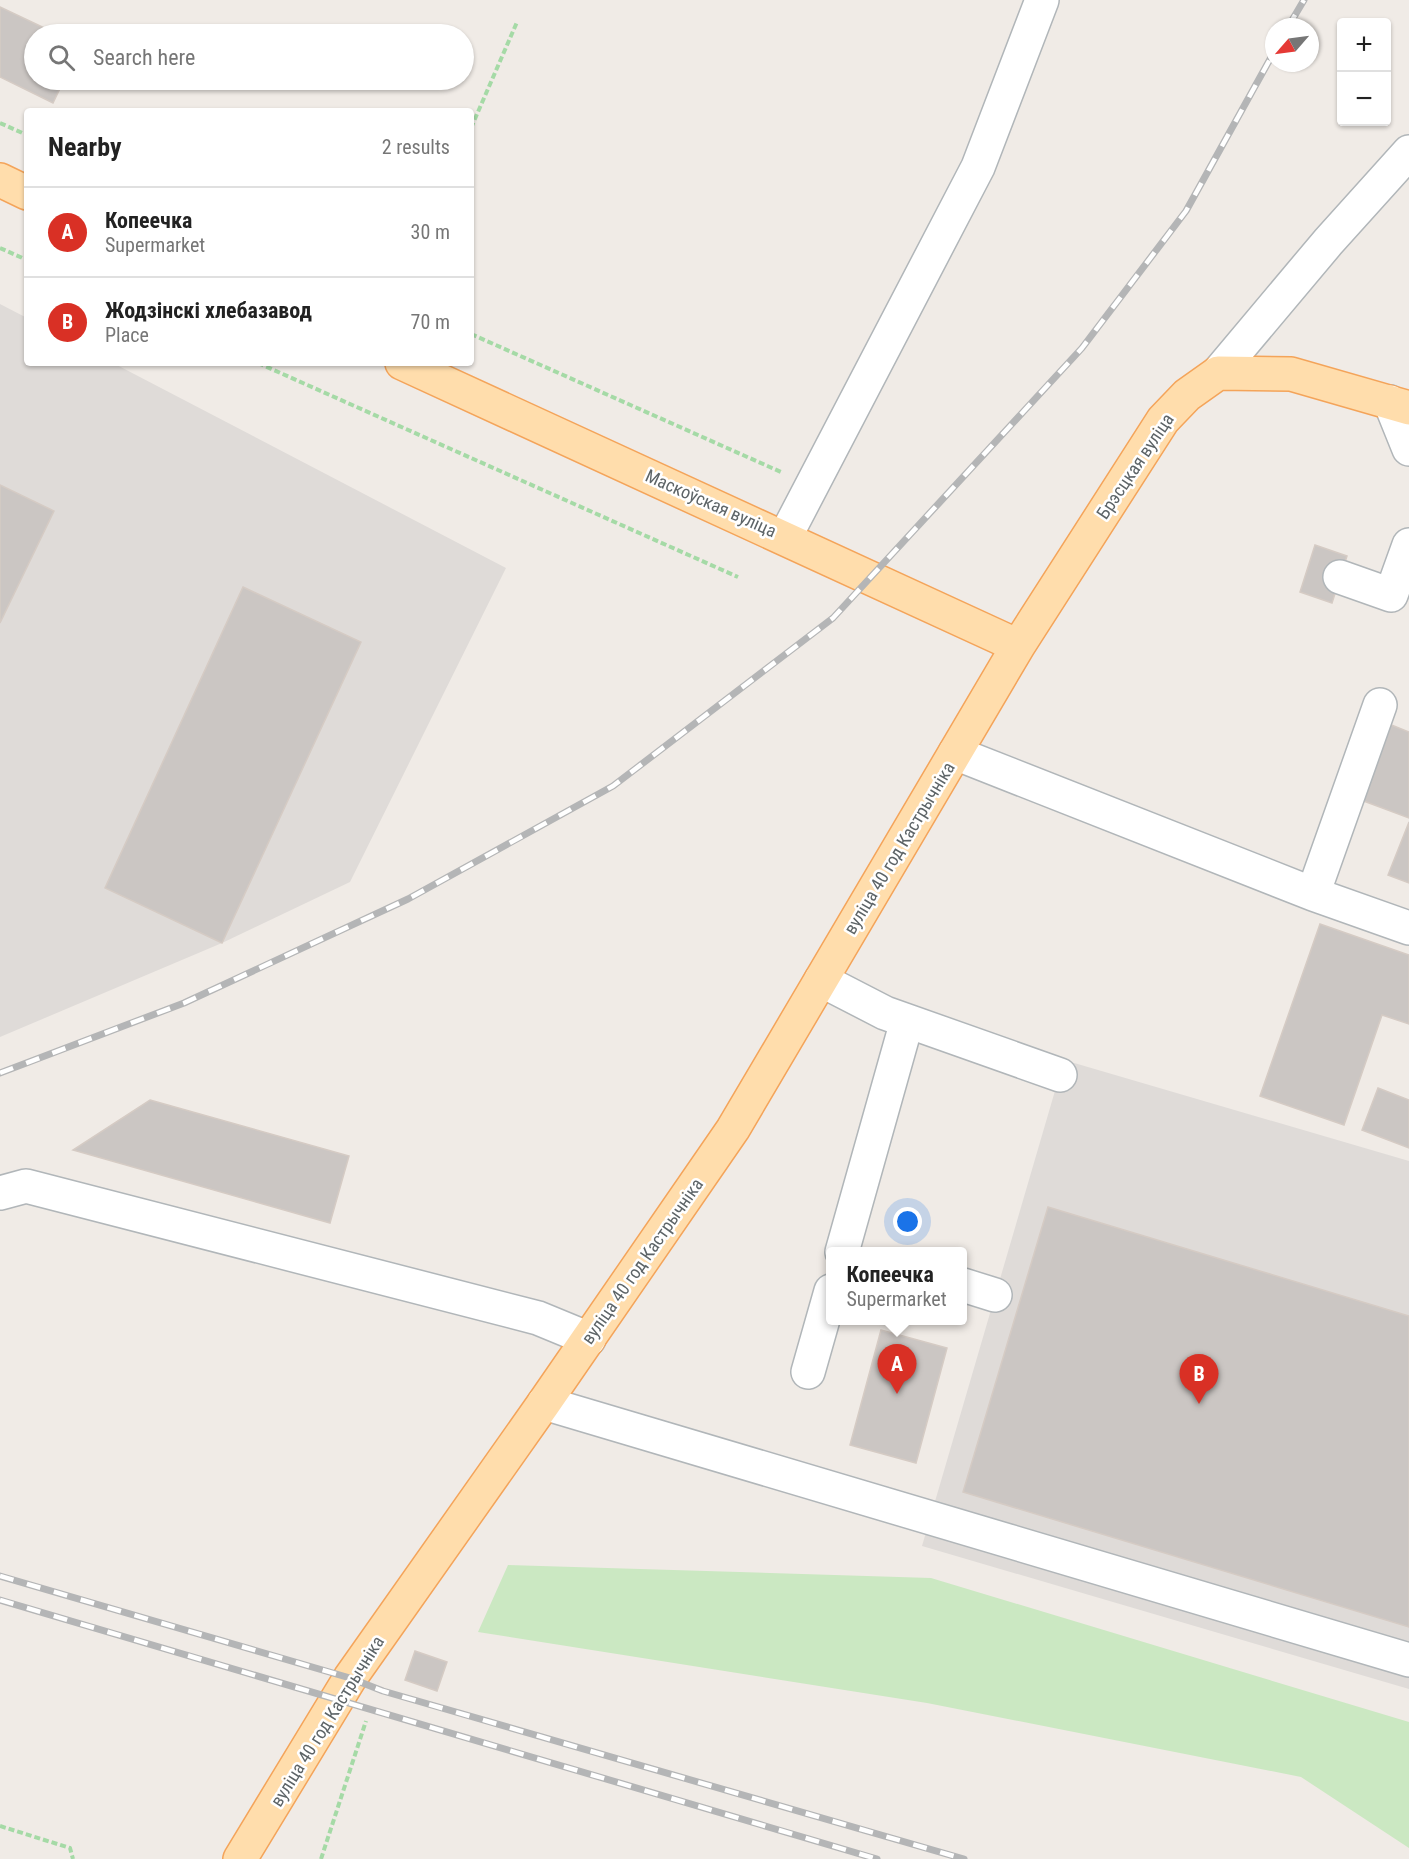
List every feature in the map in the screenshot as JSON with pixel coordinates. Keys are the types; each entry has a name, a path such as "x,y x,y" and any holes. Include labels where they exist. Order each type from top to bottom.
{"main road":[{"path":"0,180 24,192"},
{"name":"Маскоўская вуліца","path":"409,366 1018,646"},
{"path":"1218,373 1291,374 1400,405"},
{"name":"Брэсцкая вуліца","path":"1018,646 1163,420 1187,395 1218,373"},
{"name":"вуліца 40 год Кастрычніка","path":"240,1859 350,1678 589,1339 733,1129 1018,646"}],"street":[{"path":"784,537 978,167 1041,0"},
{"path":"1218,373 1328,242 1409,152"},
{"path":"1400,405 1409,449"},
{"path":"1340,577 1390,595 1409,545"},
{"path":"1313,894 1380,705"},
{"path":"955,753 1313,894 1409,928"},
{"path":"821,980 885,1013 1059,1075"},
{"path":"844,1247 907,1021"},
{"path":"0,1193 26,1186 538,1318 589,1339"},
{"path":"967,1286 995,1294"},
{"path":"808,1372 826,1309"},
{"path":"544,1403 1409,1660"}],"path":[{"path":"474,121 517,22"},
{"path":"0,123 24,134"},
{"path":"0,248 24,259"},
{"path":"474,335 790,476"},
{"path":"265,366 738,577"},
{"path":"321,1859 370,1711"},
{"path":"0,1826 70,1848 73,1859"}],"shaded area":[{"path":"0,304 24,316 24,366 119,366 506,568 350,882 222,943 0,1037"},
{"path":"1064,1060 1409,1161 1409,1689 922,1546"}],"green space":[{"path":"508,1565 931,1578 1409,1722 1409,1848 1301,1777 927,1703 478,1632"}],"building":[{"path":"0,7 36,24 24,24 24,89 0,77"},
{"path":"26,90 59,90 53,103"},
{"path":"0,485 54,511 0,623"},
{"path":"1315,545 1347,556 1332,603 1300,592"},
{"path":"243,587 361,642 222,943 105,888"},
{"path":"1389,724 1409,732 1409,818 1361,800"},
{"path":"1409,822 1409,883 1388,875"},
{"path":"1320,924 1409,955 1409,1024 1382,1015 1344,1125 1260,1096"},
{"path":"1378,1088 1409,1100 1409,1148 1362,1130"},
{"path":"150,1100 349,1156 330,1223 73,1150"},
{"path":"1048,1207 1409,1316 1409,1627 963,1492"},
{"path":"881,1330 947,1348 916,1463 850,1445"},
{"path":"415,1651 447,1662 437,1691 405,1680"}],"railway":[{"path":"1293,18 1304,0"},
{"path":"0,1073 184,1003 408,899 613,786 833,618 1082,348 1186,211 1265,68"},
{"path":"0,1576 350,1678 383,1691 964,1859"},
{"path":"0,1600 877,1859"}],"place":[{"name":"Копеечка","path":"897,1394"},
{"name":"Жодзінскі хлебазавод","path":"1199,1404"}]}
